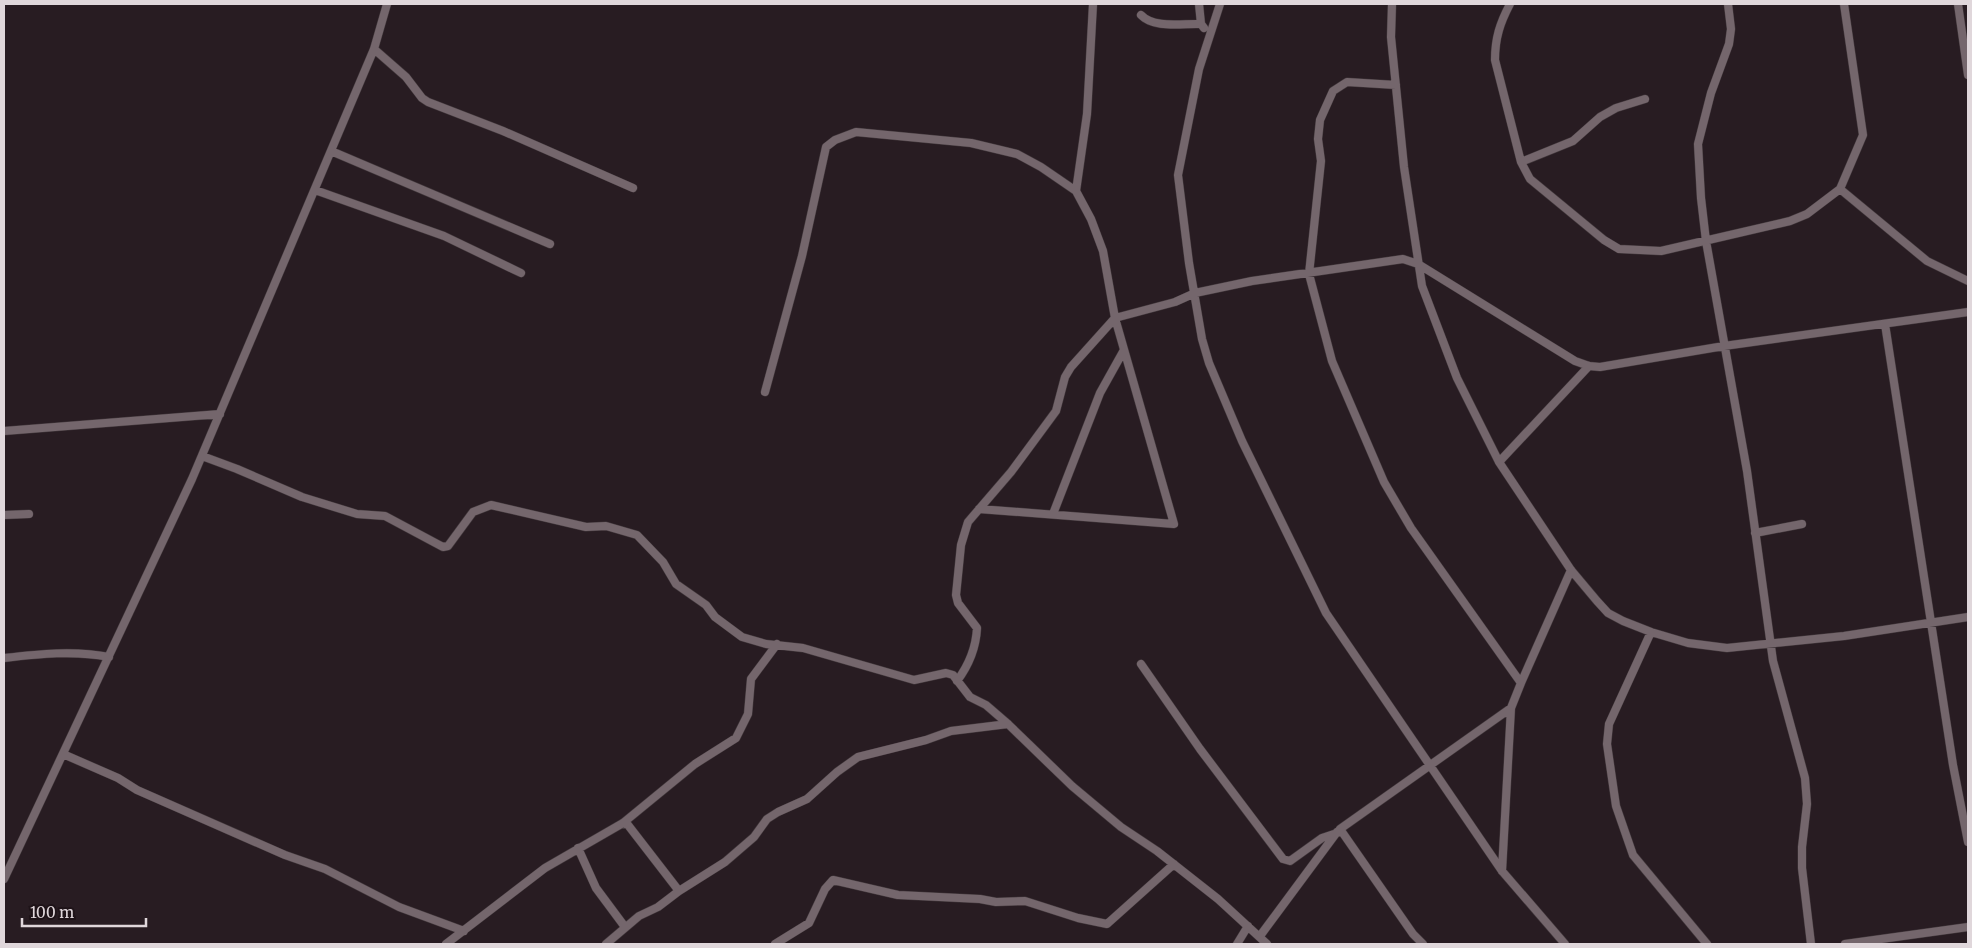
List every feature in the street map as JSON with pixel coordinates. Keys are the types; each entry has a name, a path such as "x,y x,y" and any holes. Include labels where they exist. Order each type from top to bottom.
{"street":[{"path":"4,879 202,456 374,48 387,4"},
{"path":"1076,192 1087,114 1093,4"},
{"path":"1199,4 1201,24"},
{"path":"1220,4 1210,31 1194,92 1178,175 1202,339 1208,363 1229,414 1295,553 1326,613 1502,870 1565,944"},
{"path":"1392,4 1390,20 1404,167 1422,286 1456,378 1499,462 1571,570 1608,613 1651,632 1688,643 1727,648 1844,636 1968,617"},
{"path":"1510,4 1499,26 1495,43 1495,60 1521,162 1530,179 1604,240 1619,249 1661,251 1790,222 1807,214 1840,189 1863,136 1844,4"},
{"path":"1728,4 1731,28 1729,44 1711,93 1698,144 1706,241 1747,471 1771,642 1782,700 1805,778 1807,804 1802,847 1802,868 1811,944"},
{"path":"1958,4 1968,75"},
{"path":"1141,15 1146,20 1161,24 1201,24 1210,31"},
{"path":"374,48 406,77 422,98 428,102 512,135 633,188"},
{"path":"1396,85 1347,82 1335,89 1325,106 1319,128 1321,161 1308,274 1332,362 1384,482 1421,543 1521,683"},
{"path":"1521,162 1573,141 1600,117 1616,108 1645,99"},
{"path":"765,392 802,256 826,147 835,140 856,132 971,143 1017,154 1042,167 1076,192 1091,219 1103,251 1114,318 1174,524 979,509"},
{"path":"331,151 550,244"},
{"path":"1840,189 1927,261 1968,281"},
{"path":"315,190 444,236 520,273"},
{"path":"958,681 966,670 976,642 977,628 958,603 955,584 964,533 968,522 1011,472 1056,411 1065,377 1071,367 1114,318 1175,302 1195,293 1252,281 1403,259 1418,264 1575,361 1589,366 1600,367 1724,346 1968,312"},
{"path":"1885,324 1953,765 1968,842"},
{"path":"1053,514 1100,393 1124,350"},
{"path":"1499,462 1589,366"},
{"path":"4,431 220,414"},
{"path":"202,456 238,469 302,497 357,514 385,516 443,547 448,546 473,512 491,505 579,526 606,526 638,535 663,562 676,584 706,605 715,617 732,631 753,642 803,648 914,680 946,673 953,675 970,697 986,705 1008,724 1072,786 1121,827 1174,864 1267,944"},
{"path":"4,515 29,514"},
{"path":"1755,533 1802,524"},
{"path":"1502,870 1511,708 1571,570"},
{"path":"1651,632 1609,724 1607,744 1616,806 1633,855 1707,944"},
{"path":"446,944 545,868 623,822 695,764 736,738 748,714 751,679 777,644"},
{"path":"4,658 73,652 109,657"},
{"path":"1142,664 1200,749 1283,859 1290,861 1322,838 1339,831 1511,708"},
{"path":"606,944 639,916 658,908 679,891 725,862 754,837 767,820 778,812 807,799 837,772 858,757 926,740 951,731 1008,724"},
{"path":"63,754 118,778 137,790 285,855 325,869 399,907 464,931"},
{"path":"623,822 628,825 679,891"},
{"path":"1260,936 1339,831"},
{"path":"1339,831 1422,944"},
{"path":"578,848 596,888 625,927"},
{"path":"775,944 809,923 825,889 833,880 898,895 980,899 996,902 1025,902 1078,918 1107,924 1174,864"},
{"path":"1237,944 1248,926"},
{"path":"1846,944 1968,927"}]}
